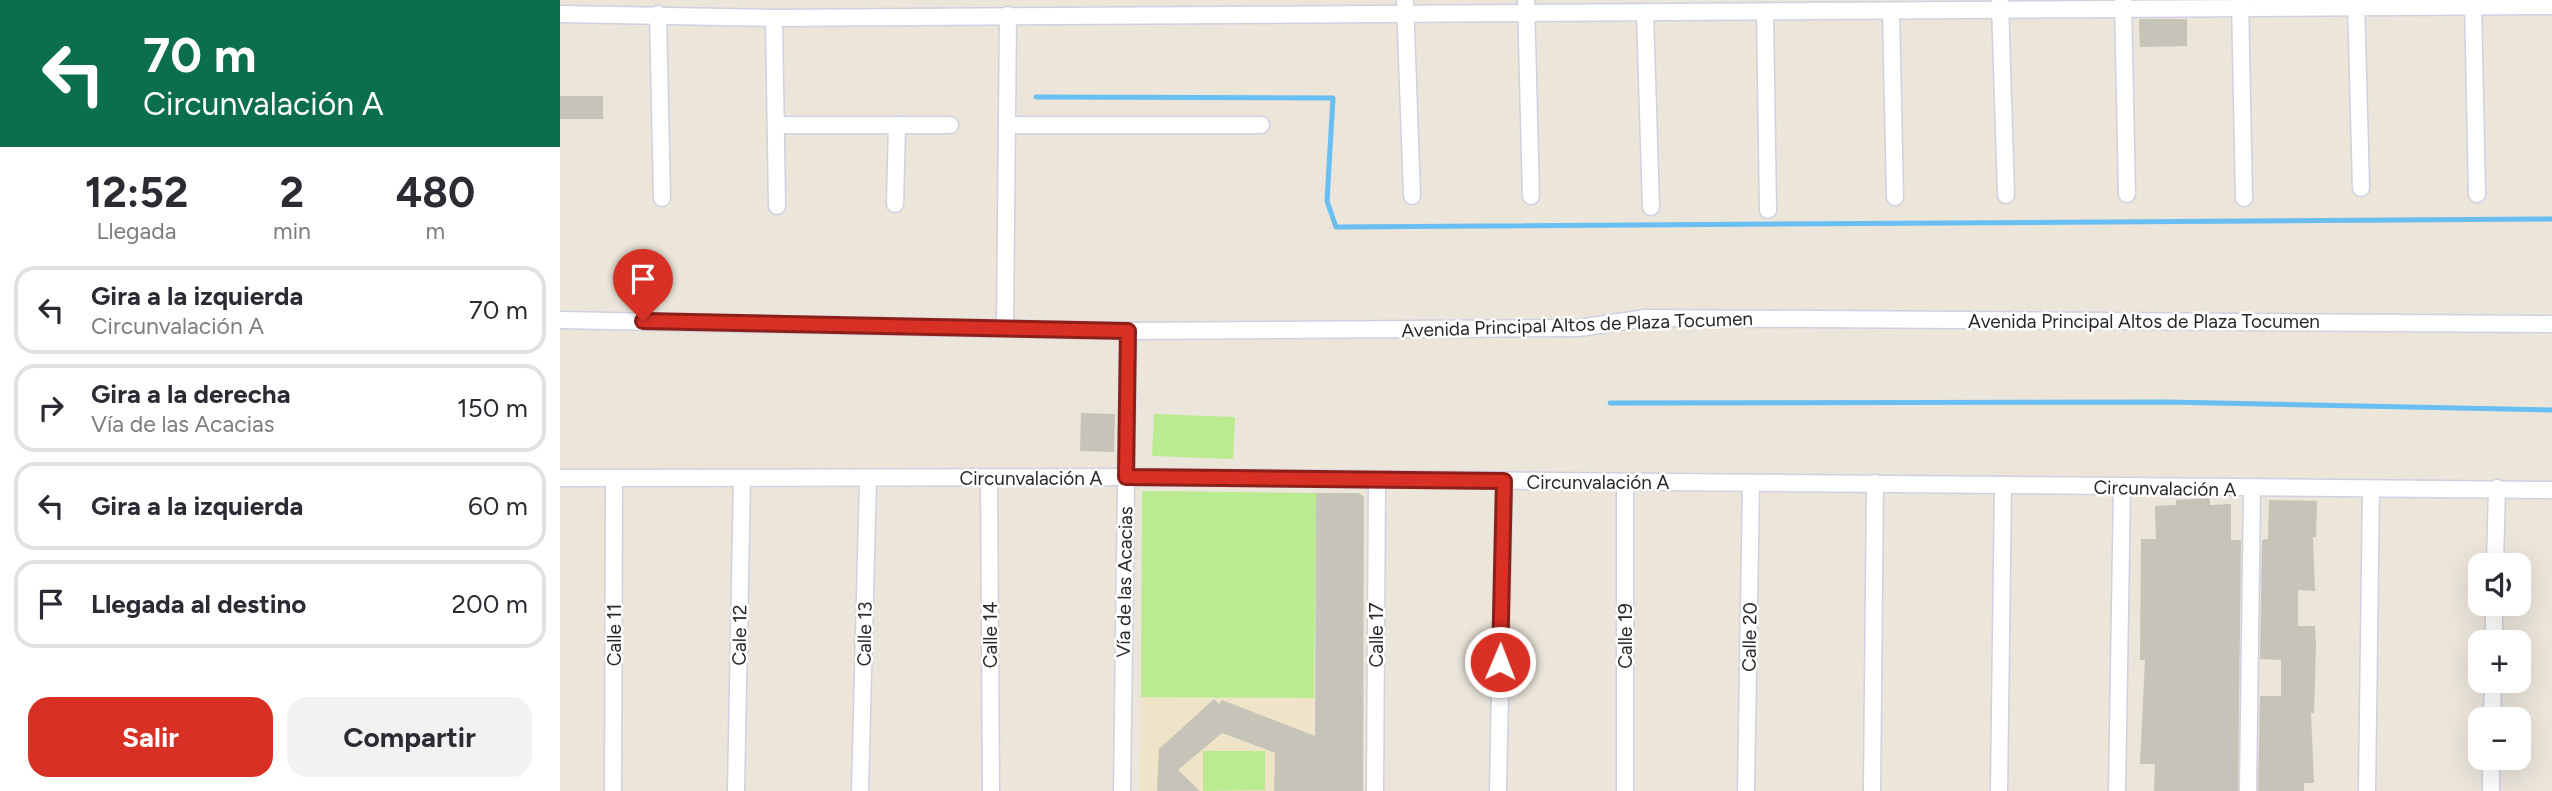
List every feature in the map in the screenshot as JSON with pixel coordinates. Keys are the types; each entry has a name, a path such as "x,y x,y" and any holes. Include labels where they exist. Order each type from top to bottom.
{"street":[{"path":"2473,3 2477,194"},
{"path":"560,14 774,18 1008,15 1051,7 1526,6 1765,12 1823,6 1891,12 2000,5 2473,3 2552,6"},
{"path":"2240,4 2244,198"},
{"path":"2356,4 2361,188"},
{"path":"2000,5 2006,195"},
{"path":"2123,5 2127,194"},
{"path":"1405,6 1412,196"},
{"path":"1526,6 1531,196"},
{"path":"1651,207 1652,8"},
{"path":"1765,12 1768,210"},
{"path":"1891,12 1895,197"},
{"path":"659,14 662,198"},
{"path":"1005,327 1008,15"},
{"path":"774,18 778,125 777,206"},
{"path":"778,125 950,125"},
{"path":"895,204 897,125"},
{"path":"1007,125 1261,125"},
{"name":"Avenida Principal Altos de Plaza Tocumen","path":"560,320 1128,331 1578,328 1646,318 2552,324"},
{"name":"Vía de las Acacias","path":"1122,791 1128,331"},
{"name":"Circunvalación A","path":"560,478 1126,477 2552,490"},
{"name":"Cale 12","path":"736,791 742,478"},
{"name":"Calle 13","path":"860,791 869,478"},
{"name":"Calle 11","path":"612,791 614,479"},
{"name":"Calle 14","path":"989,479 991,791"},
{"name":"Calle 17","path":"1375,791 1377,480"},
{"path":"1498,791 1504,481"},
{"name":"Calle 19","path":"1625,482 1625,791"},
{"name":"Calle 20","path":"1746,791 1751,483"},
{"path":"1872,791 1875,483"},
{"path":"2000,791 2003,485"},
{"path":"2118,791 2122,488"},
{"path":"2248,791 2252,488"},
{"path":"2495,553 2497,488"},
{"path":"2367,791 2371,489"},
{"path":"2490,791 2491,770"}],"shaded area":[{"path":"1141,697 1314,698 1314,791 1140,791"}],"green space":[{"path":"1154,414 1235,417 1233,459 1152,456"},
{"path":"1142,491 1316,493 1314,698 1141,697"},
{"path":"1203,751 1265,751 1265,790 1203,791"}],"building":[{"path":"2139,19 2187,19 2187,46 2140,47"},
{"path":"560,96 603,96 603,119 560,119"},
{"path":"1081,413 1115,414 1114,452 1080,451"},
{"path":"1316,493 1359,493 1364,497 1363,791 1274,791 1275,753 1222,733 1178,770 1200,791 1157,791 1159,749 1214,699 1219,704 1222,700 1315,736"},
{"path":"2210,498 2210,505 2231,504 2231,540 2241,540 2238,791 2154,791 2155,764 2140,764 2145,660 2140,660 2141,539 2156,539 2155,506 2176,505 2176,500"},
{"path":"2269,500 2317,501 2316,537 2313,537 2315,591 2298,590 2298,626 2315,626 2316,645 2314,713 2311,713 2314,783 2304,783 2304,791 2258,791 2260,696 2281,696 2281,660 2260,659 2262,540 2268,539"}],"waterway":[{"path":"1036,97 1333,98 1327,201 1336,227 2552,219"},
{"path":"1610,403 2167,402 2552,410"}],"route":[{"path":"643,321 1128,331 1126,477 1504,481 1500,662"}]}
